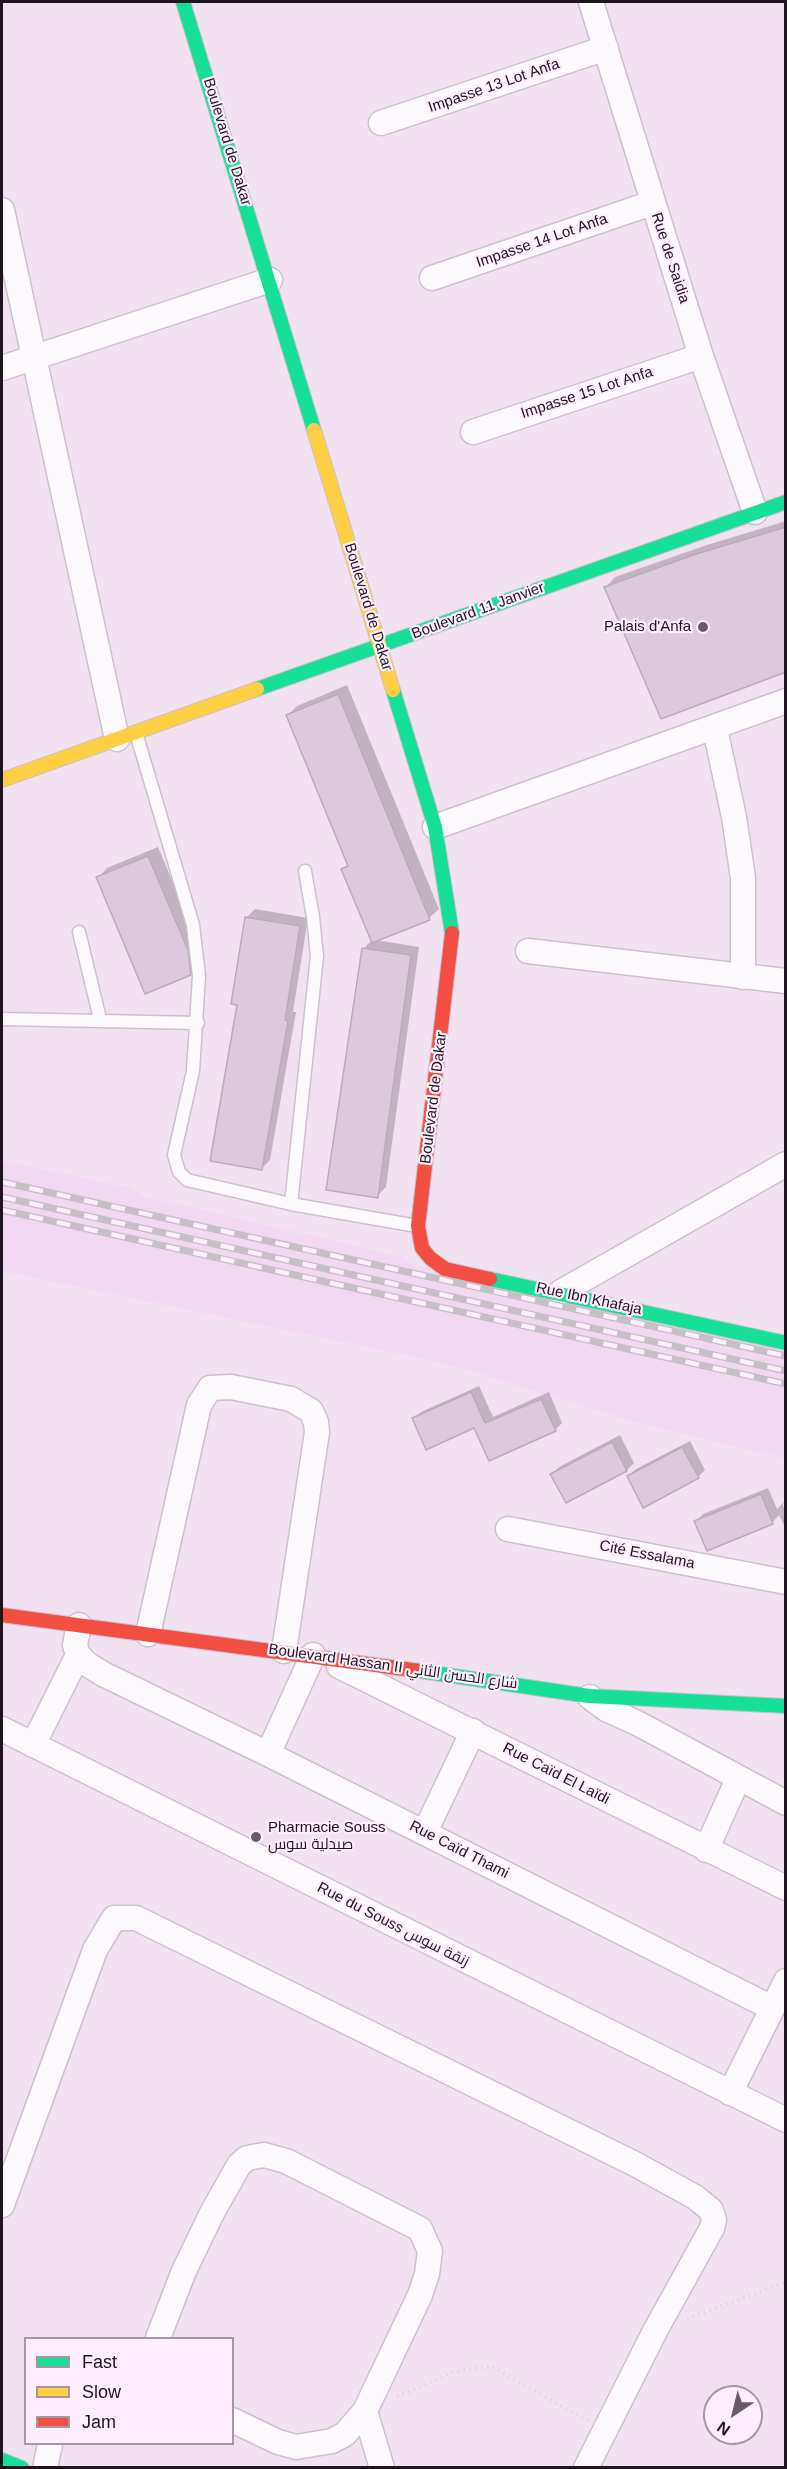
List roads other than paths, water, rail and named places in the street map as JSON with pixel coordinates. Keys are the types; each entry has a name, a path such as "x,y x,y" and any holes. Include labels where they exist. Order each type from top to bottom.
{"street":[{"name":"Boulevard de Dakar","path":"183,2 270,280 435,827 449,903 453,941 418,1226"},
{"name":"Rue de Saidia","path":"591,2 701,356 755,512"},
{"name":"Impasse 13 Lot Anfa","path":"381,123 606,48"},
{"name":"Impasse 14 Lot Anfa","path":"432,278 652,203"},
{"path":"2,210 33,356 127,735"},
{"path":"2,368 270,280"},
{"name":"Impasse 15 Lot Anfa","path":"473,432 701,356"},
{"name":"Boulevard 11 Janvier","path":"2,780 786,502"},
{"path":"435,827 715,729 786,701"},
{"path":"715,729 734,817 743,878 743,977"},
{"path":"528,951 786,981"},
{"path":"561,1292 786,1164"},
{"name":"Rue Ibn Khafaja","path":"418,1226 422,1248 441,1267 786,1343"},
{"path":"148,1634 199,1405 210,1388 231,1387 291,1399 312,1411 316,1422 317,1432 284,1651"},
{"name":"Cité Essalama","path":"508,1529 786,1582"},
{"name":"Boulevard Hassan II شارع الحسن الثاني","path":"2,1615 321,1656 589,1696 786,1706"},
{"path":"33,1745 78,1655 75,1644 79,1625"},
{"name":"Rue Caïd Thami","path":"78,1655 87,1664 104,1674 772,2008"},
{"path":"268,1754 321,1656"},
{"name":"Rue Caïd El Laïdi","path":"321,1656 335,1665 473,1731 706,1850 786,1888"},
{"path":"589,1696 606,1709 637,1723 786,1803"},
{"name":"Rue du Souss زنقة سوس","path":"2,1730 786,2120"},
{"path":"424,1832 473,1731"},
{"path":"706,1850 738,1779"},
{"path":"2,2205 95,1950 114,1918 136,1918 635,2164 707,2205 714,2220 712,2228 655,2331 586,2468"},
{"path":"729,2093 786,1981"},
{"path":"158,2337 184,2271 239,2166 247,2158 260,2154 286,2161 420,2229 430,2246 427,2274 420,2295 365,2411 345,2434 332,2441 296,2447 278,2442 234,2421"},
{"path":"365,2411 382,2468"},
{"path":"45,2468 50,2445"},
{"path":"2,2460 22,2468"}],"lane":[{"path":"127,735 193,925 199,976 198,1023 193,1071 174,1155 179,1172 187,1180 291,1204 418,1226"},
{"path":"291,1204 317,956 314,917 305,870"},
{"path":"79,932 100,1019"},
{"path":"2,1019 100,1019 198,1023"}],"railway":[{"path":"2,1182 786,1356"},
{"path":"2,1197 786,1371"},
{"path":"2,1210 786,1384"}],"place":[{"name":"Palais d'Anfa","path":"703,627"},
{"name":"Pharmacie Souss صيدلية سوس","path":"256,1837"}]}
